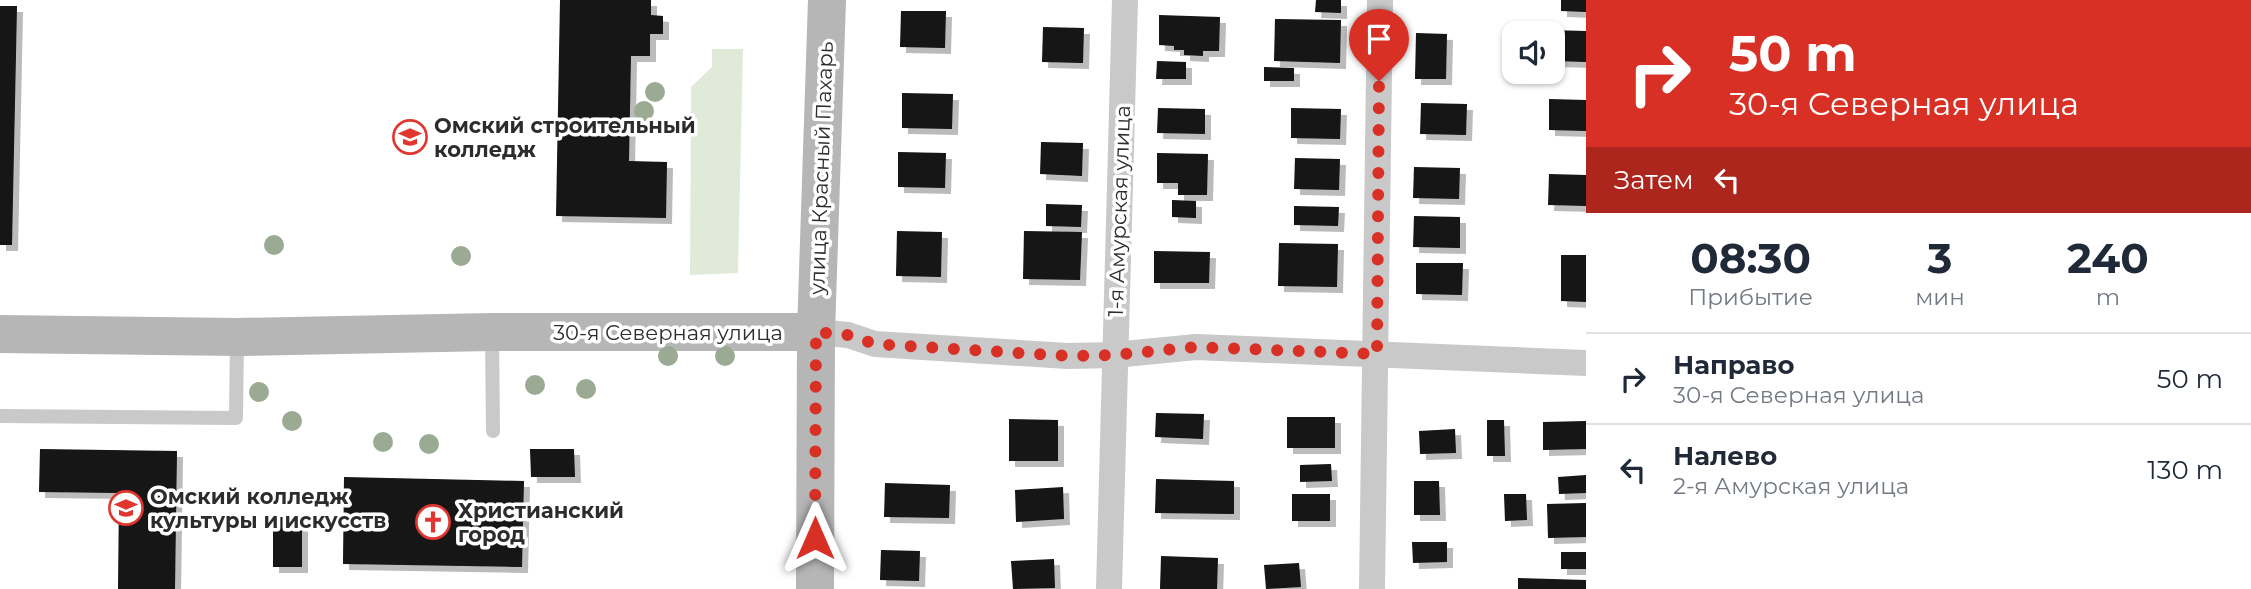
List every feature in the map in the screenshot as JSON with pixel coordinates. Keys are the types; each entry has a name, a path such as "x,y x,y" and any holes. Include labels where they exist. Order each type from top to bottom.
{"street":[{"name":"улица Красный Пахарь","path":"815,589 816,332 827,0"},
{"name":"1-я Амурская улица","path":"1109,589 1125,0"},
{"path":"1372,589 1380,0"},
{"name":"30-я Северная улица","path":"0,334 237,337 492,332 816,332 848,335 875,344 1068,356 1114,355 1196,347 1586,363"}],"lane":[{"path":"492,332 493,431"},
{"path":"0,416 236,418 237,337"}],"green space":[{"path":"712,49 743,49 738,273 690,275 691,87 712,67"}],"building":[{"path":"560,0 651,0 651,15 663,16 663,34 650,34 650,56 631,56 629,161 667,162 666,218 556,216"},
{"path":"1316,0 1341,0 1341,13 1315,12"},
{"path":"1561,0 1586,0 1586,12 1561,11"},
{"path":"0,6 17,6 12,245 0,245"},
{"path":"901,11 946,11 945,48 900,47"},
{"path":"1159,15 1220,17 1219,51 1203,51 1203,56 1184,55 1184,50 1174,50 1174,46 1159,45"},
{"path":"1275,19 1341,20 1340,63 1274,61"},
{"path":"1043,27 1084,28 1083,63 1042,62"},
{"path":"1565,30 1586,31 1586,62 1565,61"},
{"path":"1416,33 1447,34 1446,79 1415,79"},
{"path":"1157,61 1186,62 1186,79 1156,79"},
{"path":"1264,67 1294,68 1294,81 1264,81"},
{"path":"902,93 953,94 952,129 902,128"},
{"path":"1549,99 1586,100 1586,131 1549,130"},
{"path":"1421,103 1467,104 1466,135 1420,134"},
{"path":"1158,108 1205,109 1205,134 1157,133"},
{"path":"1291,108 1341,109 1340,139 1291,138"},
{"path":"1041,142 1083,143 1082,176 1040,174"},
{"path":"898,152 946,153 945,188 898,187"},
{"path":"1157,153 1208,154 1207,195 1178,195 1178,183 1157,183"},
{"path":"1295,158 1340,159 1339,190 1294,189"},
{"path":"1414,167 1460,168 1459,199 1413,198"},
{"path":"1549,174 1586,175 1586,206 1548,205"},
{"path":"1172,200 1196,201 1196,218 1172,217"},
{"path":"1046,204 1082,205 1081,227 1046,226"},
{"path":"1294,206 1339,207 1338,226 1294,225"},
{"path":"1414,216 1460,217 1460,248 1413,247"},
{"path":"897,231 942,232 941,277 896,276"},
{"path":"1024,231 1082,232 1080,280 1023,279"},
{"path":"1279,243 1338,244 1337,287 1278,286"},
{"path":"1154,251 1210,252 1209,283 1154,283"},
{"path":"1561,255 1586,255 1586,302 1561,301"},
{"path":"1416,263 1463,263 1462,295 1416,294"},
{"path":"1156,413 1204,414 1203,439 1155,437"},
{"path":"1287,417 1335,417 1335,448 1287,448"},
{"path":"1009,419 1058,420 1058,461 1009,461"},
{"path":"1487,420 1504,420 1505,456 1487,456"},
{"path":"1586,421 1586,449 1543,450 1543,422"},
{"path":"1455,429 1456,453 1420,454 1419,431"},
{"path":"40,449 177,451 175,589 118,589 119,493 39,492"},
{"path":"530,449 574,449 575,477 531,477"},
{"path":"1331,464 1332,481 1300,482 1300,465"},
{"path":"1586,475 1586,493 1559,494 1558,477"},
{"name":"Христианский город","path":"344,477 524,481 522,567 343,564"},
{"path":"1156,479 1234,481 1234,514 1155,513"},
{"path":"1414,481 1439,481 1440,515 1414,515"},
{"path":"885,483 950,485 949,518 884,517"},
{"path":"1063,487 1064,519 1016,522 1015,490"},
{"path":"1292,494 1330,494 1330,521 1292,521"},
{"path":"1504,494 1526,494 1527,520 1505,521"},
{"path":"1586,503 1586,537 1548,538 1547,504"},
{"path":"273,517 302,517 302,567 273,567"},
{"path":"1412,542 1447,542 1447,562 1413,563"},
{"path":"881,550 920,551 919,581 880,580"},
{"path":"1561,552 1586,552 1586,569 1561,569"},
{"path":"1161,556 1218,558 1217,589 1160,589"},
{"path":"1054,559 1055,588 1013,589 1011,561"},
{"path":"1299,563 1301,587 1266,589 1264,565"},
{"path":"1518,578 1586,580 1586,589 1518,589"}],"place":[{"name":"Омский строительный колледж","path":"410,137"},
{"name":"Омский колледж культуры и искусств","path":"126,508"},
{"name":"Христианский город","path":"433,522"}],"route":[{"path":"815,538 816,332 848,335 875,344 1068,356 1114,355 1196,347 1377,354 1379,81"}]}
